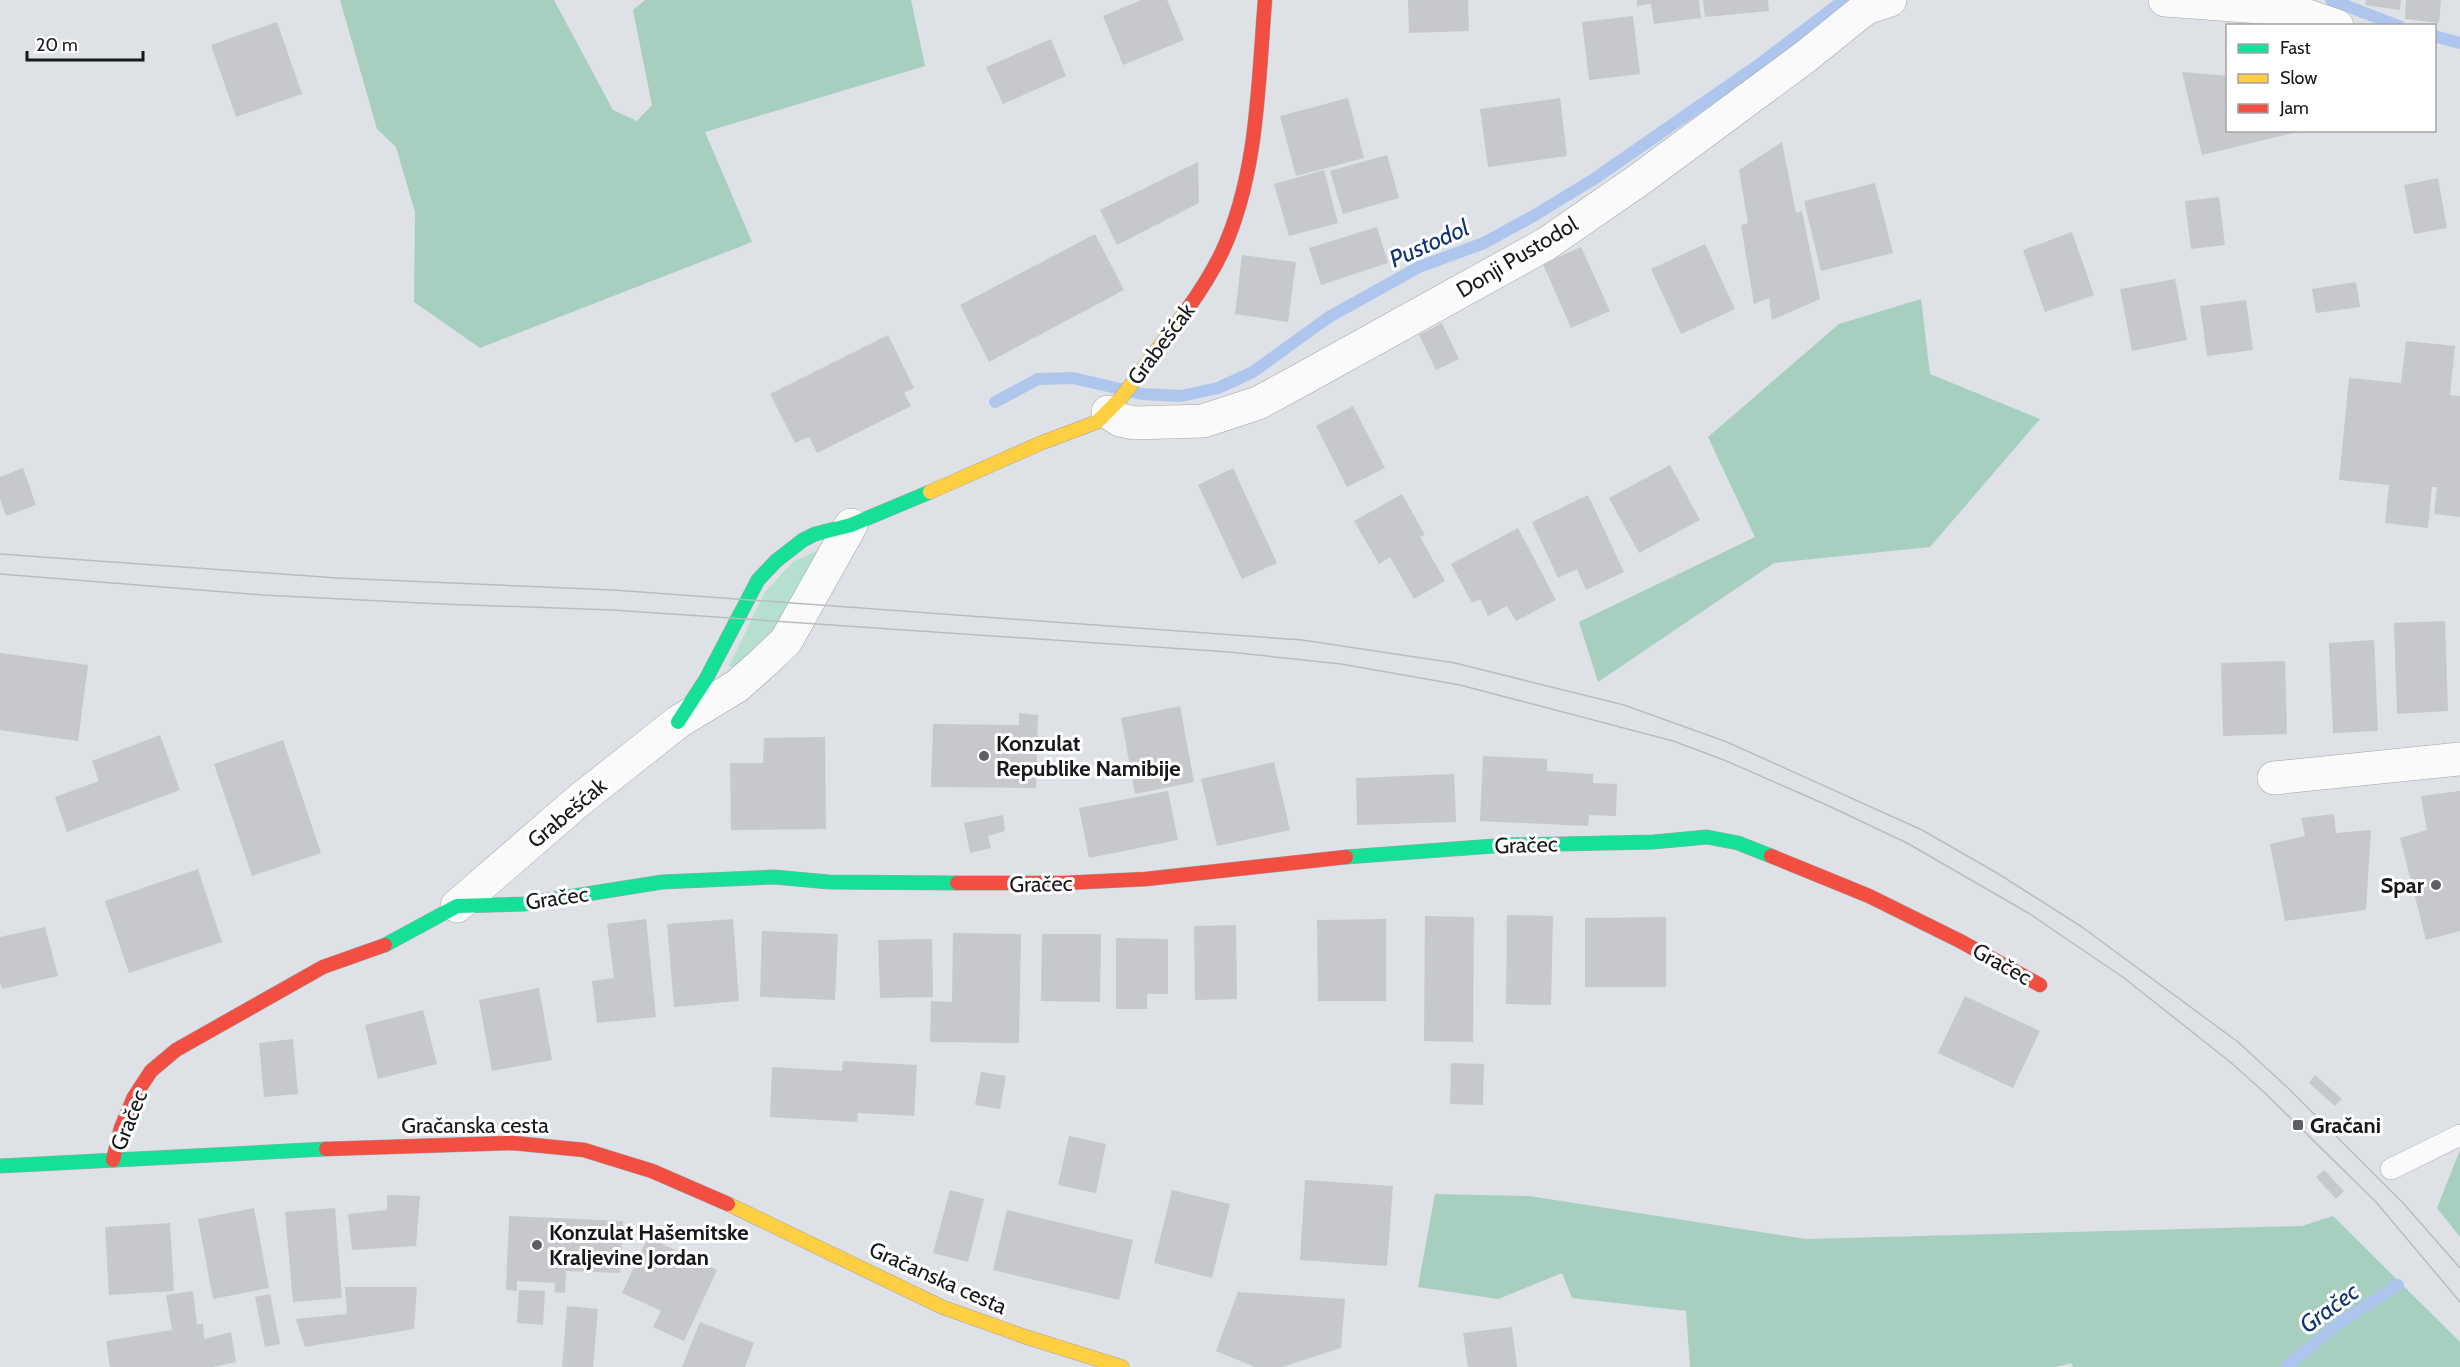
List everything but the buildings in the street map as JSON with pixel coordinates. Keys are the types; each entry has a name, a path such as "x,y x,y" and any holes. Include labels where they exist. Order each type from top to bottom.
{"street":[{"name":"Grabešćak","path":"678,722 706,679 758,580 776,561 803,540 815,534 851,525 946,486 1041,443 1085,428 1097,422 1114,405 1175,328 1201,290 1222,252 1237,211 1247,171 1255,118 1265,0"},
{"name":"Donji Pustodol","path":"1114,405 1119,420 1135,423 1203,422 1258,403 1304,379 1546,244 1805,57 1866,8 1890,0"},
{"path":"2165,0 2274,8 2296,12 2331,24"},
{"name":"Grabešćak","path":"457,906 577,802 678,722 737,686 786,641 851,525"},
{"path":"2274,778 2460,759"},
{"name":"Gračec","path":"113,1160 121,1128 134,1097 151,1071 176,1050 323,968 379,948 457,906 525,904 662,882 715,878 774,878 829,882 1064,884 1146,879 1370,854 1507,844 1653,842 1707,837 1738,843 1869,896 1960,941 2040,985"},
{"name":"Gračanska cesta","path":"0,1166 464,1143 542,1145 584,1150 652,1171 692,1187 942,1307 1015,1334 1122,1367"}],"lane":[{"path":"2391,1169 2460,1135"}],"green space":[{"path":"340,0 554,0 613,110 637,121 652,105 633,10 645,0 911,0 925,66 705,132 752,242 480,348 414,302 415,212 396,147 377,129"},
{"path":"1921,299 1930,374 2040,419 1930,547 1774,563 1598,682 1579,622 1755,537 1708,437 1839,324"},
{"path":"822,548 776,635 735,667 729,666 765,592 793,562"},
{"path":"2460,1150 2460,1237 2437,1208"},
{"path":"1435,1194 1529,1196 1806,1239 2302,1226 2333,1216 2460,1342 2460,1367 2073,1367 2071,1363 2056,1367 1690,1367 1686,1311 1572,1298 1562,1273 1498,1299 1418,1287"}],"waterway":[{"name":"Pustodol","path":"995,402 1038,379 1073,378 1142,394 1181,396 1218,388 1253,372 1329,317 1419,267 1484,243 1594,179 1757,66 1844,0"},
{"name":"Pustodol","path":"2331,0 2394,24"},
{"name":"Pustodol","path":"2436,37 2460,43"},
{"name":"Gračec","path":"2286,1367 2339,1323 2398,1285"}],"tram line":[{"path":"0,554 337,578 613,590 1302,640 1455,663 1624,705 1727,742 1922,830 1997,873 2082,927 2238,1042 2288,1088 2404,1204 2460,1268"},
{"path":"0,574 262,595 612,610 1229,652 1341,664 1460,685 1673,741 1724,760 1907,843 2030,914 2124,978 2229,1061 2265,1093 2376,1202 2460,1302"}],"traffic: fast":[{"path":"678,722 706,679 758,580 776,561 803,540 815,534 851,525 930,492"},
{"path":"1346,857 1507,845 1653,842 1707,837 1738,843 1771,856"},
{"path":"385,945 457,906 524,904 662,882 774,877 829,882 957,883"},
{"path":"0,1166 326,1149"}],"traffic: slow":[{"path":"930,492 1041,443 1097,422 1121,398 1186,311"},
{"path":"728,1204 942,1307 1026,1337 1122,1367"}],"traffic: jam":[{"path":"1186,311 1222,252 1243,192 1250,161 1258,96 1265,0"},
{"path":"1771,856 1869,896 1960,941 2040,985"},
{"path":"957,883 1064,883 1146,879 1346,857"},
{"path":"113,1160 121,1128 134,1097 151,1071 176,1050 323,967 385,945"},
{"path":"326,1149 513,1143 584,1150 652,1171 728,1204"}],"place":[{"name":"Konzulat Republike Namibije","path":"984,756"},
{"name":"Spar","path":"2436,885"},
{"name":"Gračani","path":"2298,1125"},
{"name":"Konzulat Hašemitske Kraljevine Jordan","path":"537,1245"}]}
